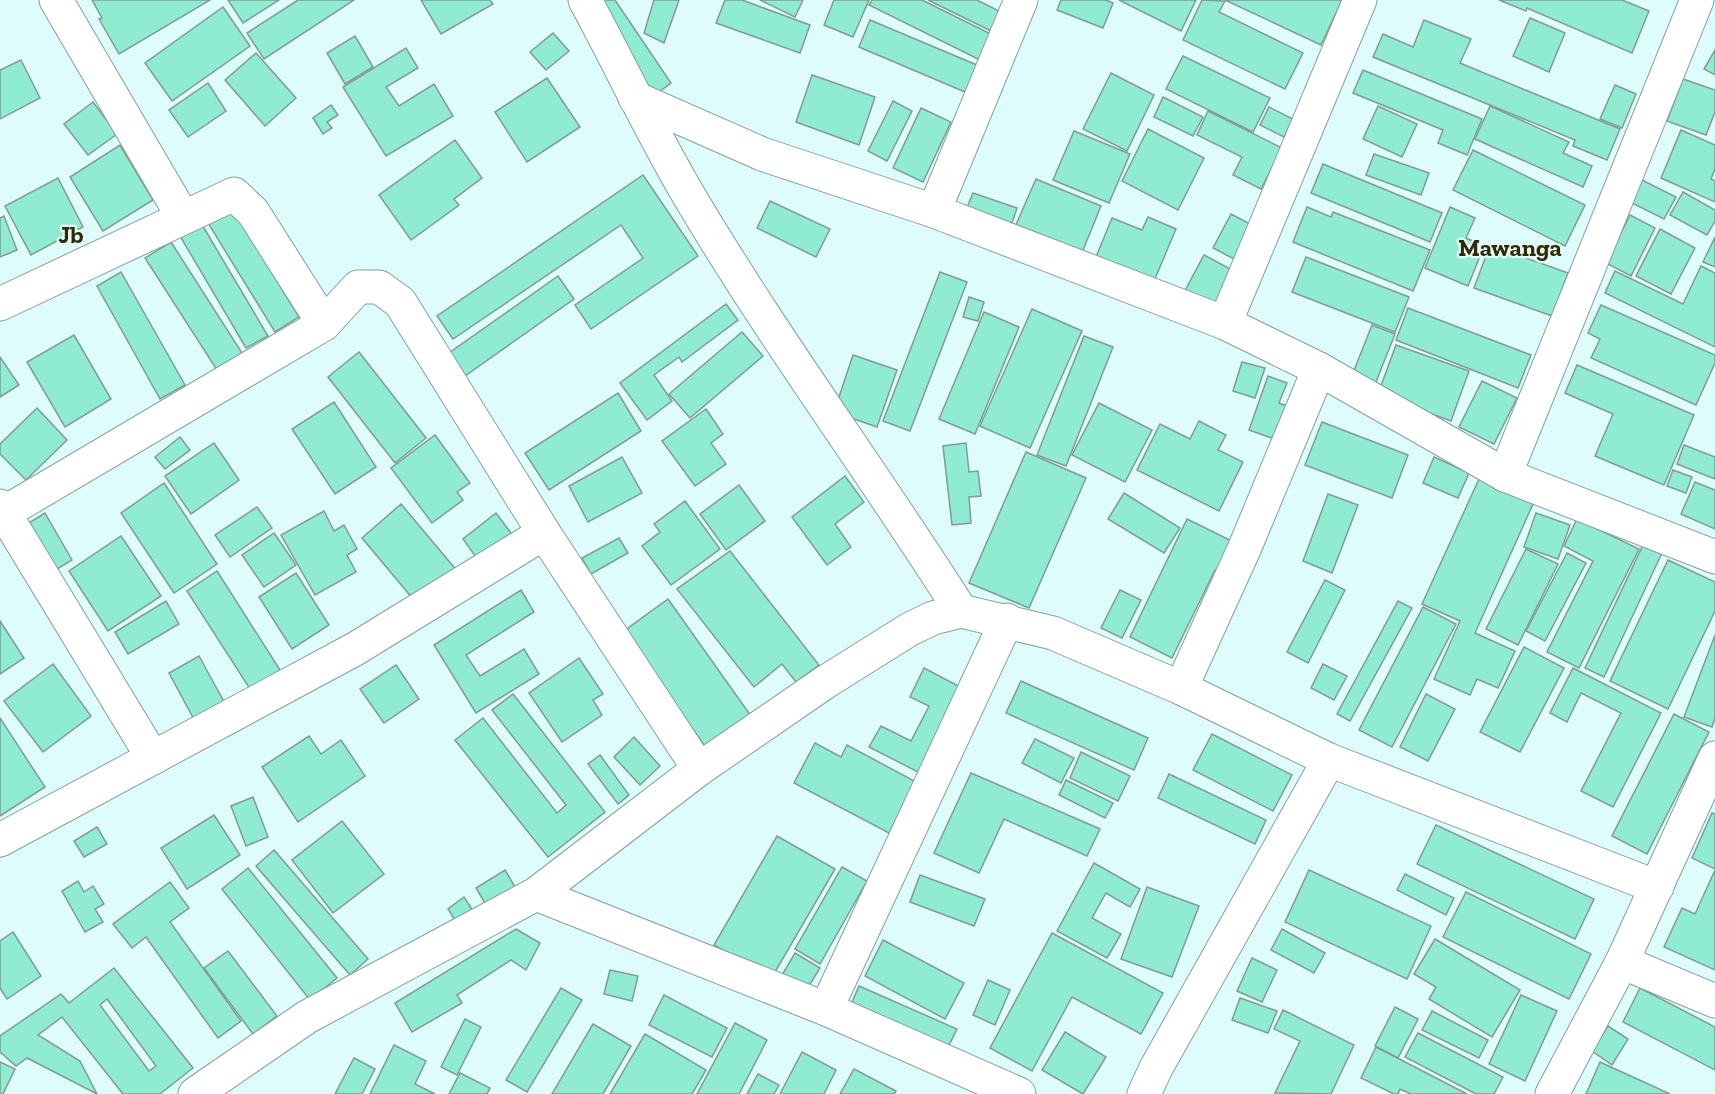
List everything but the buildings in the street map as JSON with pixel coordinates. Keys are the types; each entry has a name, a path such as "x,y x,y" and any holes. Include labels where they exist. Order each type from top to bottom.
{"street":[{"path":"56,0 183,217"},
{"path":"585,0 635,98 686,190 819,399 896,509 961,611"},
{"path":"934,211 1021,0"},
{"path":"1225,323 1360,0"},
{"path":"1505,475 1697,0"},
{"path":"635,98 762,154 934,211 1225,323 1319,369 1505,475 1715,557"},
{"path":"0,304 234,194 253,212 324,324"},
{"path":"153,758 2,510 324,324 358,287 379,287 400,302 544,533 699,769"},
{"path":"1181,688 1245,547 1319,369"},
{"path":"0,840 355,649 544,533"},
{"path":"195,1094 307,1017 536,894 699,769 824,683 910,629 933,618 961,611 1007,620 1053,633 1181,688 1329,760 1657,887"},
{"path":"826,1009 1007,620"},
{"path":"1552,1094 1622,962 1715,758"},
{"path":"1144,1094 1156,1068 1329,760"},
{"path":"536,894 826,1009 1019,1094"},
{"path":"1622,962 1715,1001"}],"district":[{"name":"Jb","path":"71,235"},
{"name":"Mawanga","path":"1510,248"}]}
